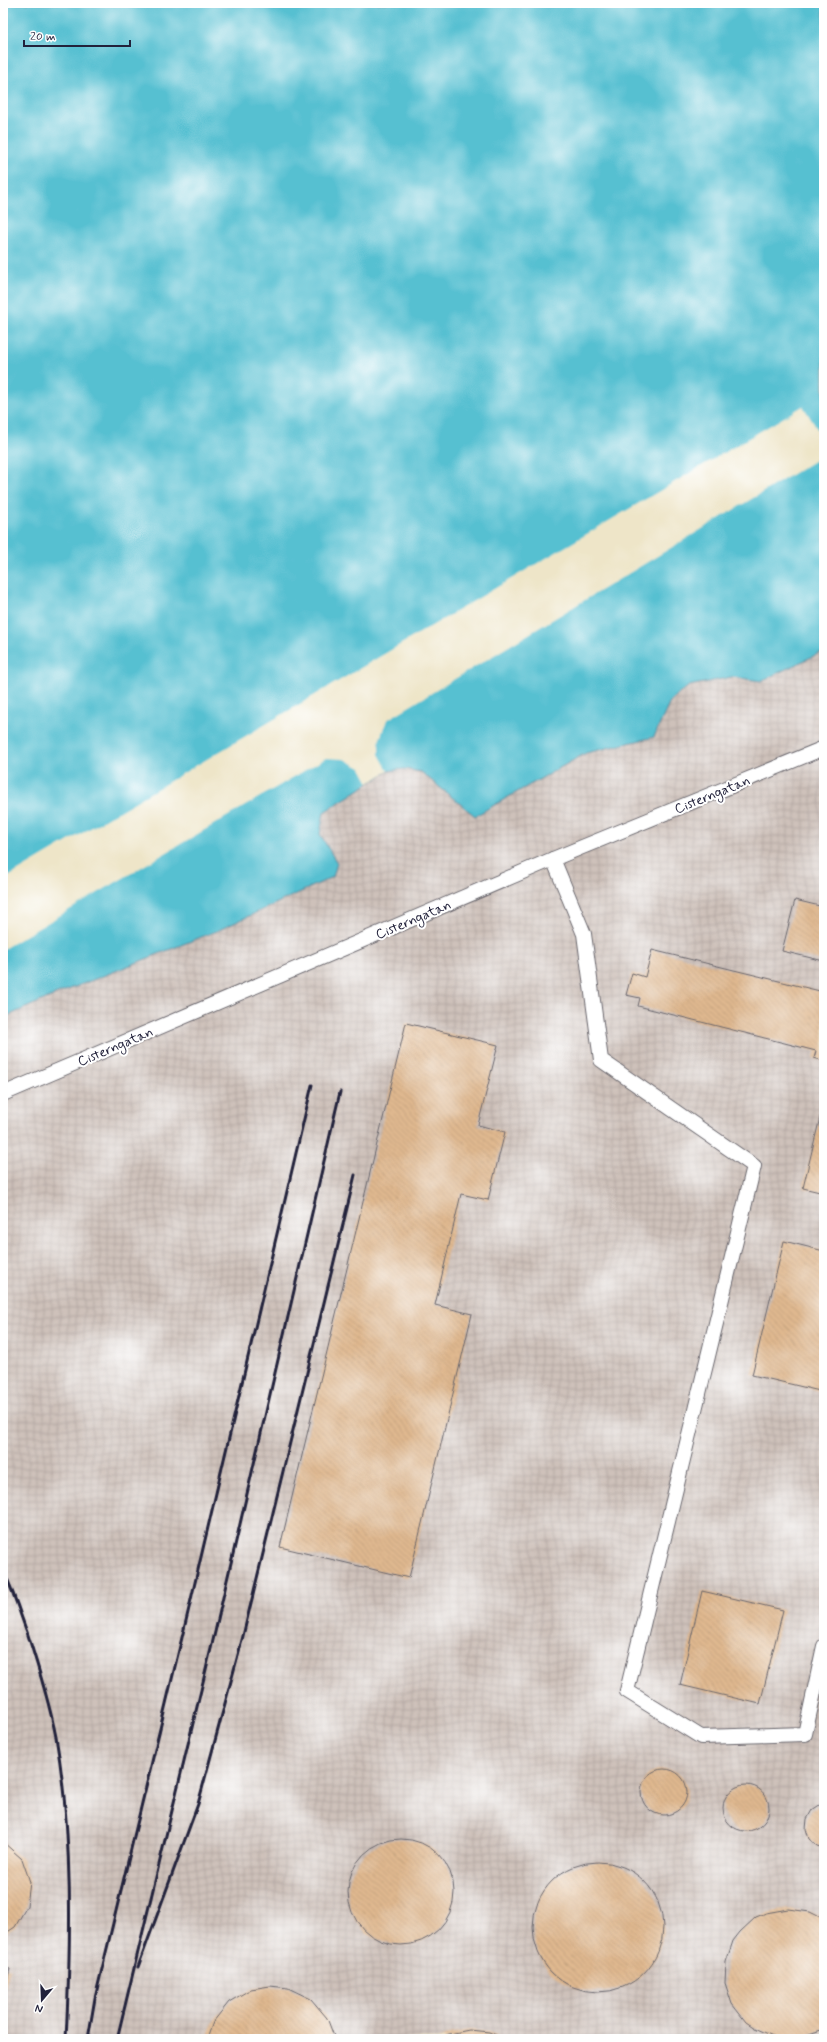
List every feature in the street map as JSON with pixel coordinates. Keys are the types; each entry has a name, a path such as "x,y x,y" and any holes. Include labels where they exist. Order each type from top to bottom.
{"lane":[{"name":"Cisterngatan","path":"3,1094 553,859 824,748"},
{"path":"553,859 584,934 601,1060 754,1166 627,1691 701,1737 806,1734 824,1646"}],"shaded area":[{"path":"824,651 824,2039 3,2039 3,1018 337,863 320,834 324,812 388,771 404,769 421,772 475,816 586,753 654,737 671,700 689,686 732,677 761,681"}],"water":[{"path":"3,3 824,3 824,651 761,681 732,677 689,686 671,700 654,737 586,753 475,816 421,772 404,769 388,771 324,812 320,834 337,863 333,877 219,930 55,995 3,1018"}],"pier":[{"path":"803,406 824,440 824,455 387,720 379,741 379,754 388,771 369,783 361,768 344,759 326,758 3,949 3,880"}],"building":[{"path":"795,900 824,907 824,961 782,951"},
{"path":"652,950 824,992 824,1061 814,1058 816,1051 638,1006 640,998 626,995 632,973 645,977"},
{"path":"406,1023 498,1045 478,1125 505,1132 488,1200 461,1194 435,1305 472,1314 409,1578 280,1547"},
{"path":"824,1105 824,1193 803,1188"},
{"path":"784,1241 824,1251 824,1392 752,1375"},
{"path":"702,1591 783,1610 760,1704 680,1685"},
{"path":"664,1769 677,1773 683,1779 687,1792 683,1805 677,1811 664,1815 651,1811 645,1805 641,1792 645,1779 651,1773"},
{"path":"746,1785 759,1789 765,1795 769,1808 765,1821 759,1827 746,1831 733,1827 727,1821 723,1808 727,1795 733,1789"},
{"path":"821,1804 824,1804 824,1848 817,1846 809,1839 806,1829 807,1819 812,1810"},
{"path":"401,1839 421,1843 438,1855 450,1872 454,1892 450,1912 438,1929 421,1941 401,1945 381,1941 364,1929 352,1912 348,1892 352,1872 364,1855 381,1843"},
{"path":"3,1842 22,1859 30,1882 27,1906 15,1927 3,1935"},
{"path":"598,1862 623,1867 644,1881 658,1902 663,1927 658,1952 644,1973 623,1987 598,1992 573,1987 552,1973 538,1952 533,1927 538,1902 552,1881 573,1867"},
{"path":"788,1909 810,1912 824,1919 824,2029 797,2038 775,2037 746,2022 732,2004 725,1983 726,1962 733,1941 740,1932 756,1917 766,1913"},
{"path":"3,1967 10,1969 4,1992 3,1992"},
{"path":"270,1986 288,1988 311,1999 327,2018 335,2039 207,2039 213,2022 229,2002 251,1989"},
{"path":"469,2030 489,2032 505,2039 438,2039 449,2034"}],"railway":[{"path":"88,2039 95,1998 185,1625 312,1085"},
{"path":"117,2039 215,1632 340,1092"},
{"path":"138,1967 198,1804 242,1640 355,1175"},
{"path":"3,1570 27,1632 43,1684 56,1737 62,1774 68,1850 70,1926 66,2039"}]}
